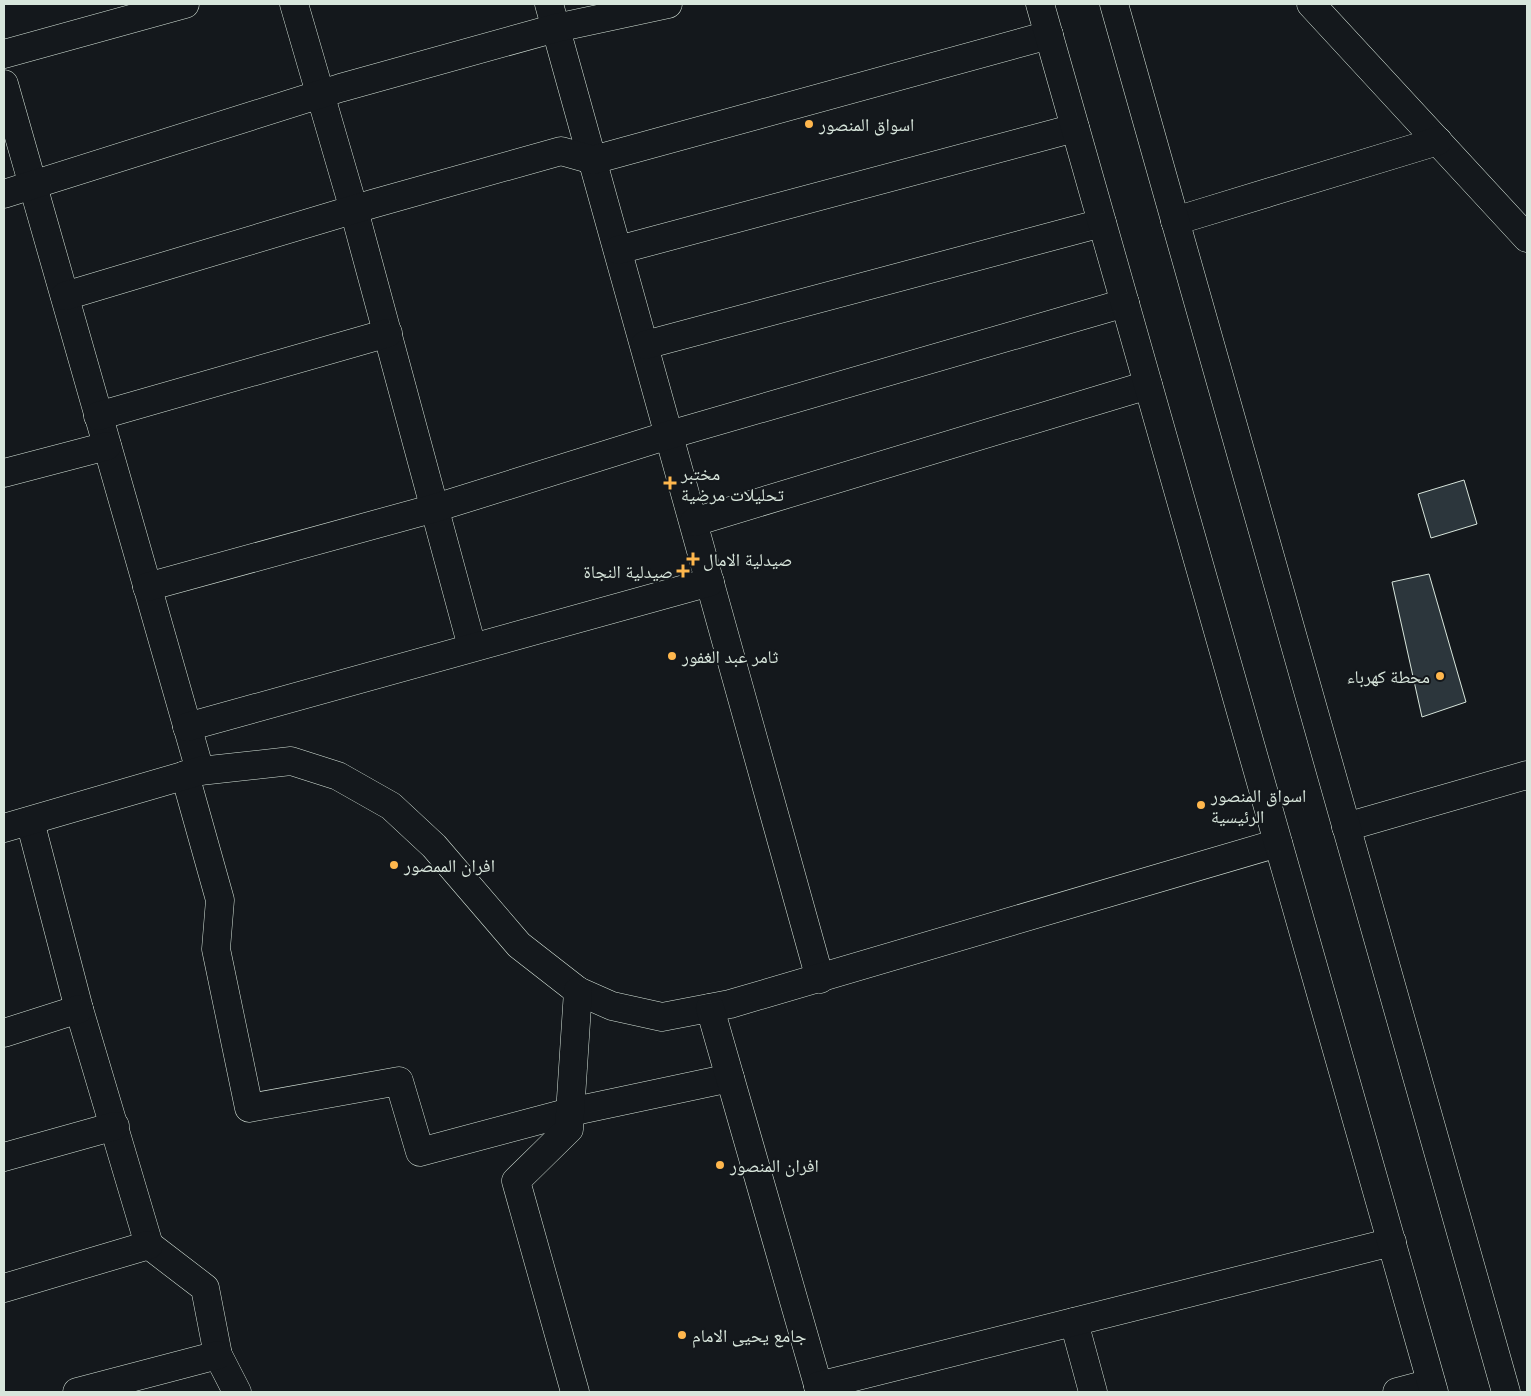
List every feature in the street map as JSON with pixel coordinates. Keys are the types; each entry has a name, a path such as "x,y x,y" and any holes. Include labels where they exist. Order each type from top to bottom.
{"street":[{"path":"4,54 186,4"},
{"path":"294,4 354,210 472,647"},
{"path":"4,194 320,94 553,16 668,4"},
{"path":"1040,4 1433,1388 1397,1392"},
{"path":"1114,4 1506,1392"},
{"path":"1311,4 1527,238"},
{"path":"553,16 820,979"},
{"path":"64,296 561,151 593,160 1049,36"},
{"path":"4,84 187,727 192,773 220,900 216,949 249,1108 399,1081 420,1152 570,1112 730,1078"},
{"path":"618,250 1075,128"},
{"path":"1175,221 1438,141"},
{"path":"645,345 1102,223"},
{"path":"147,586 435,508 669,435 1125,303"},
{"path":"98,416 388,333"},
{"path":"694,522 1148,385"},
{"path":"4,473 107,446"},
{"path":"187,727 710,582"},
{"path":"4,828 192,773 291,760 338,776 391,806 434,846 519,945 578,992 612,1006 662,1017 730,1004 820,979 1278,843"},
{"path":"1346,827 1527,775"},
{"path":"30,820 79,1009 149,1245 205,1288 218,1355 238,1392"},
{"path":"575,1392 516,1181 569,1129 578,992"},
{"path":"710,1008 819,1389 1074,1322 1392,1242"},
{"path":"4,1033 79,1009"},
{"path":"4,1157 115,1126"},
{"path":"4,1288 149,1245"},
{"path":"1074,1322 1094,1392"},
{"path":"77,1392 218,1355"}],"building":[{"path":"1464,480 1477,524 1431,538 1418,494"},
{"path":"1429,574 1466,702 1422,717 1392,582"}],"place":[{"name":"اسواق المنصور","path":"809,124"},
{"name":"مختبر تحليلات مرضية","path":"670,483"},
{"name":"صيدلية الامال","path":"693,559"},
{"name":"صيدلية النجاة","path":"683,571"},
{"name":"ثامر عبد الغفور","path":"672,656"},
{"name":"محطة كهرباء","path":"1440,676"},
{"name":"اسواق المنصور الرئيسية","path":"1201,805"},
{"name":"افران الممصور","path":"394,865"},
{"name":"افران المنصور","path":"720,1165"},
{"name":"جامع يحيى الامام","path":"682,1335"}]}
